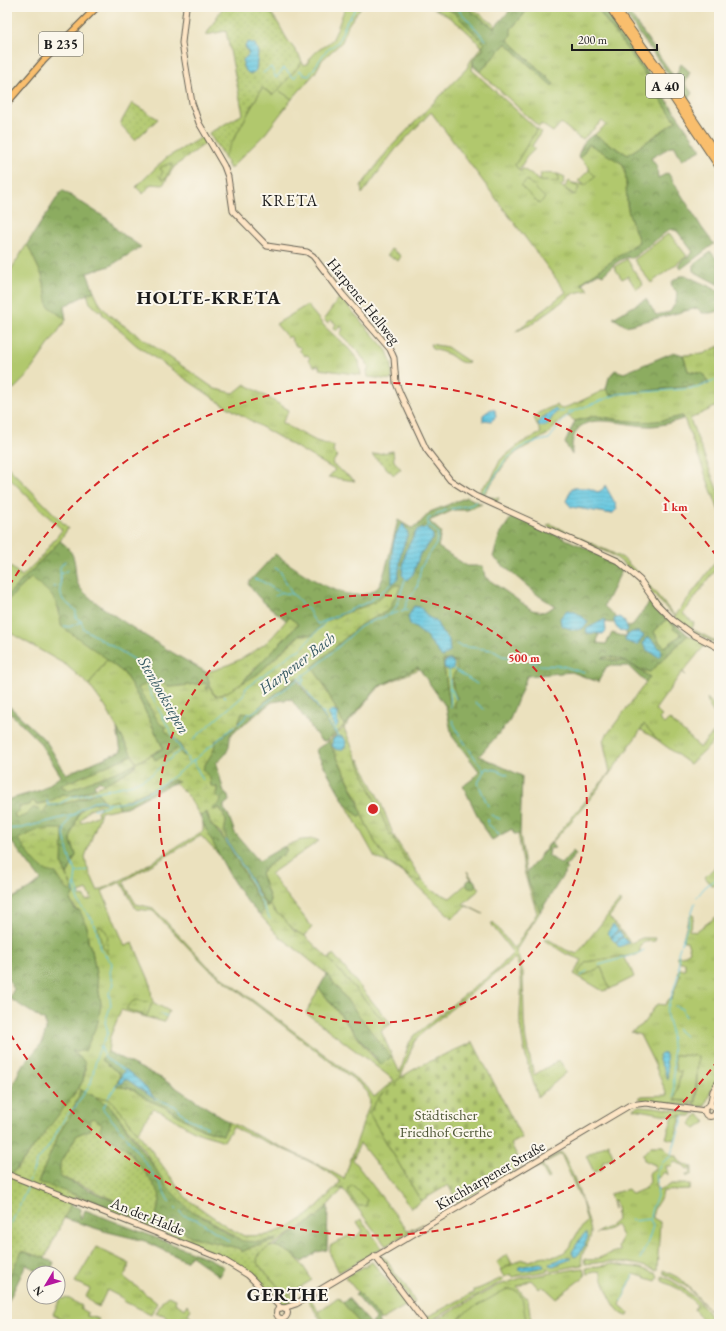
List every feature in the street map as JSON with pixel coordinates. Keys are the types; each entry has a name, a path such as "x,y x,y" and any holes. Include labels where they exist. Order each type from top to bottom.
{"highway":[{"name":"A 40","path":"609,7 654,70 719,167"},
{"name":"A 40","path":"615,7 663,74 719,157"}],"main road":[{"name":"B 235","path":"7,103 44,60 97,7"}],"street":[{"name":"Harpener Hellweg","path":"186,7 182,43 192,103 199,123 224,166 228,177 233,211 268,246 307,252 313,256 343,295 390,349 394,358 396,383 400,394 426,449 438,466 450,480 475,496 618,561 640,580 661,608 673,620 692,634 719,648"},
{"path":"710,1106 715,1108 717,1114 710,1116 705,1111 707,1107 710,1106 713,1091 719,1081"},
{"name":"Kirchharpener Straße","path":"284,1309 296,1304 374,1256 631,1105 646,1103 705,1111"},
{"name":"An der Halde","path":"7,1174 220,1258 248,1275 284,1309"},
{"path":"374,1256 425,1324"},
{"name":"An der Halde","path":"271,1298 277,1311"},
{"path":"284,1309 286,1316 281,1318 277,1316 277,1311 284,1309"}],"green space":[{"path":"223,7 268,7 302,62 274,95 262,88 224,157 209,133 243,114 226,31 206,35","holes":["245,46 258,52 256,70 252,74 246,71 243,60 249,54"]},
{"path":"345,7 361,7 348,25 342,42 322,60 315,73 292,99 278,90 302,62 304,65 307,64 315,53 332,40"},
{"path":"431,7 444,7 453,12 485,44 484,48 473,60 472,70 537,129 515,165 521,172 522,168 540,181 557,182 558,174 565,177 564,183 561,186 573,195 579,188 572,183 586,185 594,176 589,170 589,167 580,158 589,143 623,164 625,170 627,202 631,221 639,242 582,283 589,290 574,293 532,324 515,332 566,292 431,112 395,150 362,194 361,186 389,149 467,68 471,60 482,47 459,24"},
{"path":"444,7 466,7 494,28 513,7 530,7 511,29 511,35 508,40 554,84 552,86 506,43 480,72 474,67 473,60 484,49 482,47 485,44 453,12"},
{"path":"466,7 471,7 496,26 494,28"},
{"path":"530,7 596,7 649,79 659,98 676,121 628,155 594,135 606,125 602,121 583,139 579,138 561,123 553,132 541,124 539,127 480,72 506,43 531,67 554,84 508,40 511,29"},
{"path":"596,7 602,7 605,10 701,150 682,160 674,145 651,158 657,167 658,178 668,173 702,228 714,244 681,269 678,265 693,252 677,231 670,229 633,258 624,258 603,275 599,273 583,282 584,287 581,283 639,242 629,212 623,164 589,144 580,158 578,156 582,146 594,135 628,155 676,121 659,98 649,79"},
{"path":"620,7 625,7 675,78 681,64 690,72 685,84 692,93 687,100"},
{"path":"262,88 273,95 278,90 292,99 265,134 230,169 224,157"},
{"path":"132,103 158,119 135,140 120,124"},
{"path":"537,129 541,132 532,146 535,149 526,158 519,170 515,165 527,145 529,146 528,144"},
{"path":"202,137 206,143 174,167 163,185 151,184 143,194 136,187 166,158"},
{"path":"171,163 172,166 166,178 162,180 160,177 163,172 160,169 161,167"},
{"path":"589,170 595,176 586,185 578,181"},
{"path":"541,173 558,174 558,182 540,181"},
{"path":"527,180 545,198 539,204 521,186"},
{"path":"569,181 579,188 575,195 564,188"},
{"path":"62,190 109,220 117,230 141,247 110,266 87,273 94,291 64,306 66,320 48,306 42,276 27,244"},
{"path":"669,233 687,256 651,283 634,260"},
{"path":"27,244 42,276 48,306 66,320 26,377 14,389 7,384 7,276"},
{"path":"391,249 401,256 398,261 387,255"},
{"path":"711,252 719,262 719,285 693,271 693,265"},
{"path":"627,259 643,285 636,289 628,276 622,279 614,267"},
{"path":"681,276 687,276 719,291 719,311 702,313 697,308 626,326 613,318 646,299 656,315 670,312 676,302 677,292 672,287 671,282"},
{"path":"94,291 100,304 109,315 215,389 234,393 245,384 289,410 282,423 316,441 334,446 333,452 337,456 332,464 355,481 328,477 335,470 219,402 136,345 102,314 102,311 99,311 90,303 87,294"},
{"path":"340,297 387,351 392,365 392,380 368,377 367,371 369,368 365,359 363,359 358,351 340,334 343,329 340,326 336,331 333,328 336,324 331,320 327,323 324,319"},
{"path":"307,305 325,327 349,349 359,361 361,375 319,369 320,367 316,365 315,367 308,360 310,358 307,355 305,356 299,350 301,349 291,340 292,339 290,336 288,338 276,324"},
{"path":"430,344 447,347 469,362 460,362 448,354 432,349"},
{"path":"719,346 719,405 690,419 719,494 719,511 683,416 655,422 641,423 596,416 575,421 566,415 548,434 517,452 506,462 484,494 489,497 499,498 497,502 479,494 482,487 492,478 500,460 521,443 541,433 534,418 538,413 556,405 561,409 606,389 611,395 635,391 709,384 703,374 688,371 683,355 703,354"},
{"path":"674,352 683,355 688,371 703,374 709,384 610,395 606,389 609,377 615,370 624,373"},
{"path":"596,416 639,422 659,421 682,416 683,419 662,425 650,426 610,421 587,423 578,429 573,439 572,455 565,443 575,421"},
{"path":"393,451 394,461 401,469 394,475 372,455"},
{"path":"7,466 68,528 60,541 7,596 7,564 22,576 40,558 62,530 7,476"},
{"path":"467,497 482,504 467,510 454,510 429,521 441,532 438,547 467,566 483,566 485,577 532,610 544,612 555,606 539,596 493,557 500,534 513,515 612,560 623,568 604,606 618,619 613,623 601,622 597,643 606,644 612,633 626,637 627,626 631,627 652,599 669,619 664,621 654,632 660,643 665,647 681,635 679,631 673,629 675,626 671,624 672,621 688,635 650,672 638,669 624,661 650,677 645,682 628,666 607,666 598,682 572,672 527,676 509,722 479,756 522,776 520,834 514,834 512,829 492,840 484,829 463,786 474,778 479,771 452,736 446,707 418,667 379,686 344,725 322,682 312,667 360,625 389,610 394,585 375,602 326,621 313,635 299,635 258,674 238,688 252,671 298,624 289,617 286,620 270,608 260,599 248,583 275,554 326,586 341,592 355,595 368,593 379,586 381,582 398,520 411,528 417,526 430,512","holes":["603,657 612,657 624,661 603,659","451,660 456,662 455,673 452,675 455,708 449,698 443,661"]},
{"path":"550,524 623,558 640,575 675,616 719,557 719,565 683,614 694,623 692,629 719,643 719,645 694,632 677,619 623,563 611,554 547,526"},
{"path":"60,541 67,547 74,559 78,584 91,599 166,649 206,672 210,686 207,691 206,683 172,687 153,681 160,710 166,726 182,748 184,757 176,749 168,755 155,760 152,755 163,748 139,698 124,673 61,626 59,608 31,578 7,601 7,596"},
{"path":"31,578 44,588 53,598 58,609 61,626 107,659 89,685 66,665 7,631 7,601"},
{"path":"394,585 401,585 389,610 360,625 312,667 322,682 344,725 336,734 297,677 263,703 252,714 242,713 236,728 215,741 212,753 203,769 210,778 211,786 217,788 216,796 221,799 220,803 212,809 220,808 226,821 224,832 227,840 267,908 269,904 294,931 305,936 329,959 386,1024 391,1024 381,1031 392,1056 391,1057 327,974 278,935 260,915 264,911 225,840 220,832 211,825 207,812 200,816 188,796 175,783 179,782 173,780 118,804 117,800 105,803 98,791 65,803 48,805 44,811 41,812 38,809 33,808 26,815 16,819 14,814 19,812 19,807 30,805 31,802 34,801 36,805 54,800 62,794 78,795 110,781 127,772 136,764 69,790 60,786 132,755 136,763 152,755 155,760 168,755 176,749 184,757 181,745 165,731 166,727 160,724 138,688 153,681 172,687 206,683 207,690 210,686 213,694 216,696 222,695 258,674 300,635 313,635 326,621 375,602"},
{"path":"289,617 298,624 262,663 254,668 238,688 217,696 213,693 206,672 239,660 262,646"},
{"path":"669,619 681,635 665,647 660,643 654,632 664,621"},
{"path":"688,635 719,650 719,653 705,645 683,672 687,676 682,672 655,710 662,716 659,719 664,724 669,719 694,741 699,748 719,727 719,737 690,764 656,739 644,725 595,793 540,855 610,772 603,740 650,677 624,661 603,659 603,657 621,658 650,672"},
{"path":"107,659 124,673 139,698 163,748 136,763 106,708 89,685"},
{"path":"443,660 456,662 457,669 452,677 452,686 457,698 454,702 455,708 450,704"},
{"path":"418,667 419,669 379,687 344,728 342,728 379,686"},
{"path":"298,677 297,680 336,734 325,741 320,740 291,699 272,702 230,735 227,751 216,763 224,792 228,796 229,801 224,805 224,809 228,814 235,833 259,861 283,847 287,849 285,853 265,868 261,873 270,899 268,908 227,840 224,832 226,821 220,808 212,809 217,790 211,786 210,778 203,769 212,753 215,741 236,728 242,713 252,713"},
{"path":"707,698 715,708 719,721 709,706"},
{"path":"7,704 46,741 66,774 121,751 117,729 132,755 61,786 68,790 136,763 133,768 104,785 100,781 94,784 96,788 75,796 62,794 54,800 25,807 38,809 50,804 58,805 84,798 98,791 105,803 100,802 85,806 79,813 72,833 71,842 76,855 67,875 62,865 63,829 56,873 66,888 74,892 70,900 75,910 80,911 87,927 88,942 92,950 101,1004 98,1022 85,1051 72,1051 83,1060 85,1064 83,1081 55,1121 12,1174 7,1172 7,1099 21,1067 42,1043 46,1030 45,1021 9,998 14,989 7,977 7,901 33,887 41,880 7,836 7,800 41,790 61,776 39,742 7,710"},
{"path":"644,724 655,737 656,739 641,730"},
{"path":"344,728 390,835 393,834 395,838 393,839 407,862 409,860 422,880 418,882 389,863 375,842 362,815 358,800 329,741"},
{"path":"329,741 358,801 362,815 359,816 345,803 315,750"},
{"path":"359,759 380,801 393,834 390,835 359,764"},
{"path":"173,780 179,783 171,784 126,807 120,808 118,804"},
{"path":"117,800 120,808 101,812 85,857 87,867 98,891 127,877 203,831 203,823 221,857 201,836 197,838 124,881 136,904 153,908 209,967 367,1087 374,1097 394,1080 306,1013 319,988 373,1057 381,1065 392,1056 400,1073 409,1043 415,1035 497,970 513,953 491,924 493,922 514,949 537,913 525,875 518,834 520,834 526,872 540,912 516,950 523,972 526,1041 534,1075 559,1060 567,1072 538,1097 524,1050 520,1022 521,981 515,958 425,1030 414,1042 401,1077 369,1113 421,1201 411,1208 360,1143 353,1160 408,1231 423,1224 386,1246 343,1189 335,1188 340,1182 333,1175 307,1160 233,1127 224,1141 202,1134 153,1108 138,1132 110,1099 95,1097 79,1088 84,1076 85,1067 81,1059 72,1050 101,1004 92,950 88,942 87,927 70,900 74,892 67,875 76,855 71,842 71,836 76,821 84,807 98,802","holes":["99,805 101,808 97,811 98,815 81,823 80,821 88,810","121,882 136,909 153,911 208,968 361,1085 368,1093 370,1103 344,1179 325,1168 229,1122 223,1135 197,1127 165,1107 148,1100 133,1089 116,1086 120,1074 101,1059 108,1052 110,1037 121,1010 164,1022 169,1011 154,1003 152,999 150,982 133,943 125,946 102,891","87,890 92,899 86,901 84,896 81,897 79,893"]},
{"path":"345,803 359,816 362,815 375,842 389,863 418,882 422,880 433,891 450,898 466,884 471,889 472,878 470,878 467,871 480,889 463,904 467,906 452,918 404,874 388,863 375,857"},
{"path":"206,812 212,825 226,842 246,876 264,911 260,915 251,906 235,884 221,859 200,816"},
{"path":"40,829 63,829 62,865 74,892 66,889 56,873 50,872 39,865 18,839"},
{"path":"395,838 409,860 408,863 392,839"},
{"path":"314,839 319,841 270,874 312,927 305,936 301,935 291,927 269,904 270,899 261,873 265,868 285,853 287,849 283,847 301,840"},
{"path":"551,843 555,848 549,849 548,855 561,864 573,851 576,854 565,867 567,869 540,912 528,880 527,872"},
{"path":"719,863 719,885 711,885 705,877"},
{"path":"471,879 476,884 471,889 466,884"},
{"path":"619,901 621,902 609,917 631,943 642,938 656,938 655,941 645,942 640,945 640,952 636,955 586,962 583,976 601,967 610,989 603,991 574,974 582,960 566,954 544,940 546,938 566,950 577,954"},
{"path":"692,913 694,917 689,930 695,932 719,915 719,1079 712,1088 705,1105 702,1107 694,1106 694,1102 696,1102 698,1056 675,1055 681,1072 675,1100 691,1102 692,1106 643,1100 638,1098 642,1096 667,1095 654,1063 640,1035 631,1032 642,1025 657,1004 665,1005 669,999 671,1000 680,975 677,972 680,969 685,969 685,962 680,962 676,958 677,956 682,956 690,951 687,941 683,941 683,939 687,923"},
{"path":"99,926 106,932 108,938 108,954 103,947 98,929"},
{"path":"333,954 391,1024 386,1024 329,959"},
{"path":"623,956 627,964 629,964 634,977 610,989 601,967 583,976 578,973 586,962"},
{"path":"327,974 391,1057 381,1065 319,988"},
{"path":"137,1000 152,1003 147,1016 126,1009 133,1001"},
{"name":"Städtischer Friedhof Gerthe","path":"473,1042 522,1138 511,1144 522,1165 458,1203 448,1185 421,1201 369,1113 378,1099 388,1088 414,1069"},
{"path":"108,1052 161,1078 229,1122 223,1135 197,1127 165,1107 148,1100 133,1089 116,1086 120,1074 101,1059"},
{"path":"674,1055 698,1056 696,1102 675,1100 681,1072 676,1071"},
{"path":"79,1088 81,1090 71,1114 59,1133 38,1182 115,1209 164,1231 164,1228 149,1219 149,1217 84,1186 60,1177 60,1165 77,1135 90,1130 89,1120 94,1118 102,1124 100,1130 113,1141 124,1146 147,1175 159,1193 160,1201 156,1214 192,1237 241,1249 242,1252 254,1246 275,1241 276,1239 258,1242 242,1241 206,1218 191,1211 167,1187 144,1150 111,1107 95,1097 110,1099 114,1103 146,1143 187,1199 229,1228 244,1236 267,1235 290,1227 311,1213 335,1188 343,1189 317,1217 258,1254 257,1263 276,1284 284,1296 291,1294 296,1300 289,1304 283,1305 247,1272 225,1258 74,1197 45,1258 22,1251 7,1280 7,1176 18,1168"},
{"path":"81,1090 101,1099 111,1107 155,1168 191,1211 206,1218 230,1235 258,1242 276,1238 275,1241 254,1246 242,1252 241,1249 192,1237 156,1214 160,1201 131,1153 124,1146 113,1142 99,1130 90,1130 77,1135 60,1165 60,1177 149,1217 149,1219 164,1228 165,1231 74,1194 58,1190 38,1182 59,1133 71,1114"},
{"path":"639,1106 694,1113 691,1116 673,1116 633,1109"},
{"path":"698,1114 706,1122 696,1129 690,1124"},
{"path":"682,1115 674,1140 666,1138 673,1116"},
{"path":"608,1143 614,1158 603,1162 602,1169 594,1172 586,1156"},
{"path":"651,1146 663,1146 671,1156 677,1156 679,1160 687,1166 692,1167 692,1174 686,1177 691,1168 687,1169 683,1165 675,1162 671,1166 666,1166 668,1175 664,1172 657,1178 655,1185 658,1191 672,1184 691,1184 689,1190 663,1191 655,1207 653,1218 660,1222 657,1271 647,1267 621,1262 585,1264 584,1259 594,1259 621,1251 618,1248 622,1236 616,1225 604,1232 595,1233 609,1227 617,1220 616,1212 618,1212 615,1200 613,1201 614,1209 610,1194 628,1189 632,1194 646,1188 650,1182 649,1174 655,1169 655,1165 644,1160 643,1154"},
{"path":"561,1152 574,1177 583,1204 590,1227 591,1233 583,1253 581,1261 582,1265 550,1271 548,1268 546,1269 548,1271 513,1277 511,1274 504,1277 500,1270 522,1259 531,1261 542,1256 557,1256 564,1252 568,1249 579,1230 587,1222 582,1202 561,1154 542,1164 550,1178 548,1179 541,1166 535,1169 534,1167"},
{"path":"353,1185 367,1200 366,1206 358,1206 348,1192 348,1189"},
{"path":"44,1194 81,1209 80,1218 82,1218 85,1210 210,1259 224,1267 219,1276 191,1256 186,1261 145,1241 104,1231 51,1214"},
{"path":"328,1206 327,1250 317,1252 302,1262 289,1252 274,1246 317,1217"},
{"path":"361,1219 382,1248 339,1272 330,1254 330,1246 350,1235 353,1239 363,1231 357,1222"},
{"path":"274,1246 287,1251 297,1258 312,1280 284,1297 276,1284 257,1263 258,1254 266,1248"},
{"path":"96,1247 130,1264 124,1277 157,1303 151,1314 123,1301 124,1299 107,1290 99,1307 93,1304 86,1296 90,1289 75,1282"},
{"path":"22,1251 54,1262 53,1265 26,1265 7,1304 7,1280"},
{"path":"507,1254 512,1264 502,1270 497,1262"},
{"path":"381,1256 387,1260 394,1273 403,1282 415,1302 413,1304 380,1258"},
{"path":"372,1262 407,1305 383,1319 380,1319 345,1277"},
{"path":"613,1264 640,1268 657,1274 658,1278 656,1281 634,1274 620,1305 629,1313 628,1316 618,1310 614,1304 599,1271 587,1274 586,1268"},
{"path":"583,1268 585,1276 556,1298 543,1286 539,1289 531,1280 517,1287 528,1300 531,1320 528,1324 451,1324 447,1319 439,1324 429,1324 497,1286 521,1278"},
{"path":"663,1270 681,1279 717,1318 687,1287 663,1273"},
{"path":"662,1276 686,1290 693,1296 705,1309 715,1324 706,1324 694,1309 697,1305 681,1290 662,1281"},
{"path":"502,1278 503,1281 428,1322 425,1318 475,1292 473,1290"},
{"path":"505,1290 512,1290 520,1295 526,1318 515,1324 459,1324 460,1318 464,1313"},
{"path":"358,1292 380,1319 378,1321 380,1324 371,1324 376,1319 355,1294"},
{"path":"168,1296 176,1299 175,1303 185,1309 187,1305 191,1309 188,1314 191,1317 190,1319 198,1323 200,1320 203,1324 172,1324 164,1315 156,1313 163,1300"},
{"path":"66,1297 82,1306 80,1309 88,1313 87,1316 99,1319 96,1324 71,1324 53,1314 58,1305 66,1305"},
{"path":"338,1297 360,1324 326,1324 318,1312"},
{"path":"310,1298 326,1324 323,1324 308,1300"},
{"path":"348,1298 371,1324 360,1324 343,1303"}],"water":[{"path":"248,42 255,44 258,52 256,70 252,74 248,73 243,67 243,60 249,54 245,46"},
{"path":"555,408 557,411 546,426 539,426 538,422"},
{"path":"491,409 495,410 496,417 491,421 485,420 483,422 483,415"},
{"path":"605,485 617,509 612,514 571,507 566,501 572,488 588,488 598,492 603,489"},
{"path":"403,524 408,533 401,553 398,579 392,584 393,544 395,537"},
{"path":"426,528 433,535 433,539 420,554 413,574 407,580 402,575 405,552 417,530"},
{"path":"414,606 420,607 428,617 436,621 442,633 449,640 450,652 442,657 426,636 410,624 408,617"},
{"path":"567,610 576,612 584,618 588,622 586,626 576,630 561,625 560,618"},
{"path":"619,617 623,619 626,624 628,630 626,632 619,630 615,624 614,619"},
{"path":"605,619 606,631 603,634 587,633 586,629"},
{"path":"632,632 639,632 644,636 637,645 625,641 626,636"},
{"path":"649,637 662,651 659,657 647,650 643,644 645,639"},
{"path":"447,660 451,660 453,661 453,669 447,670 444,667 444,663"},
{"path":"332,710 337,713 338,725 335,728 328,713"},
{"path":"339,736 344,738 346,743 344,748 339,750 334,748 332,743 334,738"},
{"path":"613,925 618,930 611,937 607,933"},
{"path":"619,931 623,936 615,942 611,938"},
{"path":"623,937 629,943 619,947 616,943"},
{"path":"661,1053 666,1055 668,1079 659,1060 659,1055"},
{"path":"125,1069 141,1082 156,1100 128,1080 124,1079 121,1084 118,1083"},
{"path":"586,1233 588,1237 581,1252 574,1257 572,1252 582,1236"},
{"path":"571,1257 571,1259 553,1266 549,1265 550,1263"},
{"path":"540,1263 543,1264 544,1267 523,1271 518,1269 519,1267"}],"waterway":[{"path":"263,73 271,67 276,78 284,68 294,78 300,70 304,75 309,76 325,52 338,42 347,21 357,7"},
{"path":"456,7 486,40"},
{"name":"Harpener Bach","path":"480,495 493,480 505,460 526,444 549,439 565,418 574,411 618,394 697,388 719,379"},
{"path":"557,412 573,411"},
{"name":"Harpener Bach","path":"29,1181 37,1161 47,1149 66,1116 76,1106 91,1083 97,1055 108,1032 105,1022 111,1005 109,993 114,984 110,973 112,963 100,949 96,927 89,915 80,905 74,891 76,871 70,860 64,834 65,826 68,821 83,807 89,804 100,800 109,804 129,801 164,783 243,720 249,713 252,713 319,664 360,627 369,622 404,610 408,600 417,588 421,567 436,544 438,534 428,523 428,519 446,510 471,505 477,501"},
{"name":"Harpener Bach","path":"426,529 428,523"},
{"name":"Stenbocksiepen","path":"65,561 60,567 61,595 63,600 76,611 76,618 81,621 84,629 135,660 142,670 152,697 177,743 190,762"},
{"path":"275,568 280,571 292,594"},
{"name":"Stenbocksiepen","path":"61,574 68,570"},
{"path":"390,614 396,607 406,577"},
{"path":"254,579 261,581 277,591 294,595 303,607 308,609 313,619 318,624 368,602 392,584"},
{"name":"Stenbocksiepen","path":"54,587 60,586"},
{"path":"275,596 280,593"},
{"name":"Harpener Bach","path":"405,609 410,611"},
{"path":"192,740 243,696 246,688 294,652 301,649 329,618"},
{"path":"64,626 69,627 81,622"},
{"path":"456,644 460,646 492,650 502,656 527,660"},
{"path":"530,662 537,663"},
{"path":"539,665 563,666 584,673"},
{"path":"452,668 477,684"},
{"path":"449,670 451,707"},
{"name":"Harpener Bach","path":"302,683 304,680 303,675"},
{"path":"298,678 337,735"},
{"path":"449,688 452,690 456,699"},
{"path":"475,702 484,709"},
{"path":"322,713 328,714"},
{"path":"452,720 460,736 484,771 478,783 488,806"},
{"path":"335,726 338,736"},
{"path":"47,800 48,805 56,805 73,797 133,784 151,775 179,751"},
{"path":"193,761 203,780"},
{"path":"484,771 486,768 508,775"},
{"path":"94,809 109,805"},
{"path":"7,829 22,828 77,814"},
{"path":"491,815 500,819"},
{"path":"488,818 487,823 499,834"},
{"path":"226,840 245,870 270,919"},
{"path":"76,873 87,870"},
{"path":"697,897 705,887 719,876"},
{"path":"75,883 80,897"},
{"path":"668,1007 679,972 678,953 695,903"},
{"path":"599,965 637,954 644,950"},
{"path":"581,976 587,971"},
{"path":"675,1006 682,1009 686,1017"},
{"path":"667,1008 672,1040 674,1097"},
{"path":"161,1014 167,1016"},
{"path":"677,1029 686,1037"},
{"path":"101,1046 105,1058 124,1070"},
{"path":"108,1098 119,1082"},
{"path":"156,1099 175,1106 187,1118 207,1127"},
{"path":"106,1102 103,1109 124,1134"},
{"path":"646,1247 653,1226 650,1216 657,1193 657,1172 663,1162 670,1157 684,1116"},
{"path":"126,1136 160,1184 168,1200 183,1215 198,1220 230,1242"},
{"path":"7,1233 29,1184"},
{"path":"631,1220 650,1219"},
{"path":"640,1259 645,1248"},
{"path":"622,1301 633,1275"}],"district":[{"name":"KRETA","path":"290,200"},
{"name":"HOLTE-KRETA","path":"209,297"},
{"name":"GERTHE","path":"288,1294"}]}
